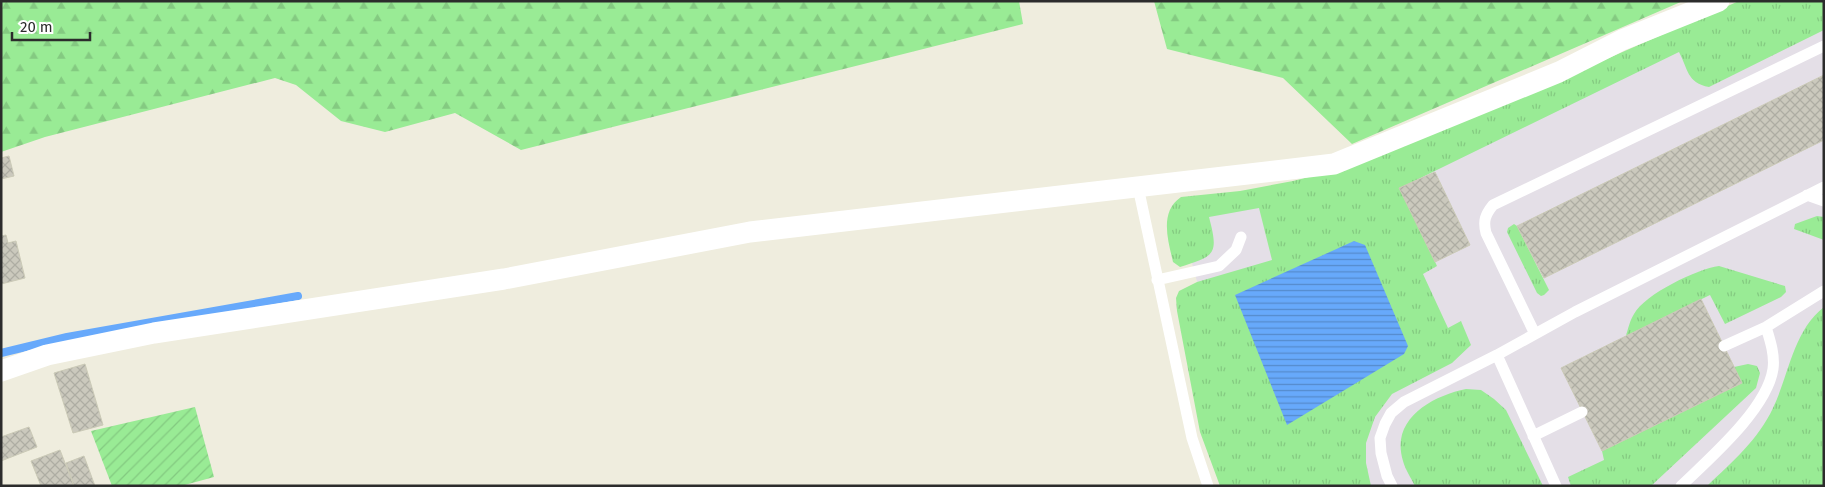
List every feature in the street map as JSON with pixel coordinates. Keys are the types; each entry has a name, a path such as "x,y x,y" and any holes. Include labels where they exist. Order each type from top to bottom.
{"street":[{"path":"1,371 47,355 154,333 504,279 750,232 1334,164 1559,72 1622,40 1719,1"}],"lane":[{"path":"1535,334 1486,233 1485,217 1493,205 1824,46"},
{"path":"1138,187 1192,438 1208,486"},
{"path":"1392,486 1387,476 1381,453 1380,438 1391,414 1404,402 1576,312 1824,187"},
{"path":"1807,195 1824,201"},
{"path":"1158,280 1219,266 1236,250 1241,237"},
{"path":"1724,346 1766,327 1824,292"},
{"path":"1681,486 1714,454 1758,405 1770,382 1774,367 1772,349 1766,327"},
{"path":"1497,355 1556,486"},
{"path":"1533,436 1582,412"}],"shaded area":[{"path":"1757,1 1824,1 1824,417 1748,486 1265,486 1194,272 1192,263 1197,213 1353,172"}],"green space":[{"path":"1,1 1019,1 1023,24 521,150 455,113 385,132 341,121 296,85 275,78 45,137 1,152"},
{"path":"1154,1 1683,1 1352,144 1283,78 1167,49"},
{"path":"1739,1 1824,1 1824,30 1709,87 1692,79 1679,52 1400,188 1437,266 1423,274 1448,328 1461,321 1471,345 1452,363 1392,394 1375,417 1366,443 1366,463 1371,486 1220,486 1200,432 1176,298 1179,291 1197,282 1272,260 1259,208 1209,217 1214,239 1211,252 1201,260 1180,267 1173,262 1167,227 1167,218 1174,203 1181,197 1240,191 1293,181 1352,166 1538,89"},
{"path":"1817,216 1824,217 1824,240 1794,229 1795,224"},
{"path":"1514,224 1517,226 1549,290 1544,295 1541,296 1537,293 1507,232 1508,228"},
{"path":"1719,266 1785,286 1786,292 1781,297 1725,324 1710,295 1626,336 1634,314 1649,298 1685,277"},
{"path":"1824,307 1824,486 1707,486 1744,450 1767,420 1779,395 1798,341 1805,328"},
{"path":"1748,364 1757,366 1760,373 1756,388 1651,486 1571,486 1568,477 1604,460 1602,451 1742,383 1734,367"},
{"path":"1466,389 1481,390 1506,410 1543,486 1415,486 1404,464 1401,446 1403,433 1408,422 1417,412 1440,397"},
{"path":"195,407 214,477 181,486 112,486 91,431"}],"water":[{"path":"1354,241 1365,245 1408,346 1404,354 1287,425 1235,295"}],"building":[{"path":"1824,75 1824,140 1544,278 1517,226"},
{"path":"9,156 14,176 1,179 1,158"},
{"path":"1435,172 1470,245 1435,262 1399,188"},
{"path":"6,235 8,243 16,241 25,278 1,284 1,236"},
{"path":"1701,299 1742,383 1602,451 1561,368"},
{"path":"85,364 103,425 73,433 54,373"},
{"path":"29,427 37,447 1,461 1,437"},
{"path":"60,450 74,486 41,486 31,461"},
{"path":"84,456 95,486 74,486 66,463"}],"waterway":[{"path":"1,353 67,337 298,296"}]}
